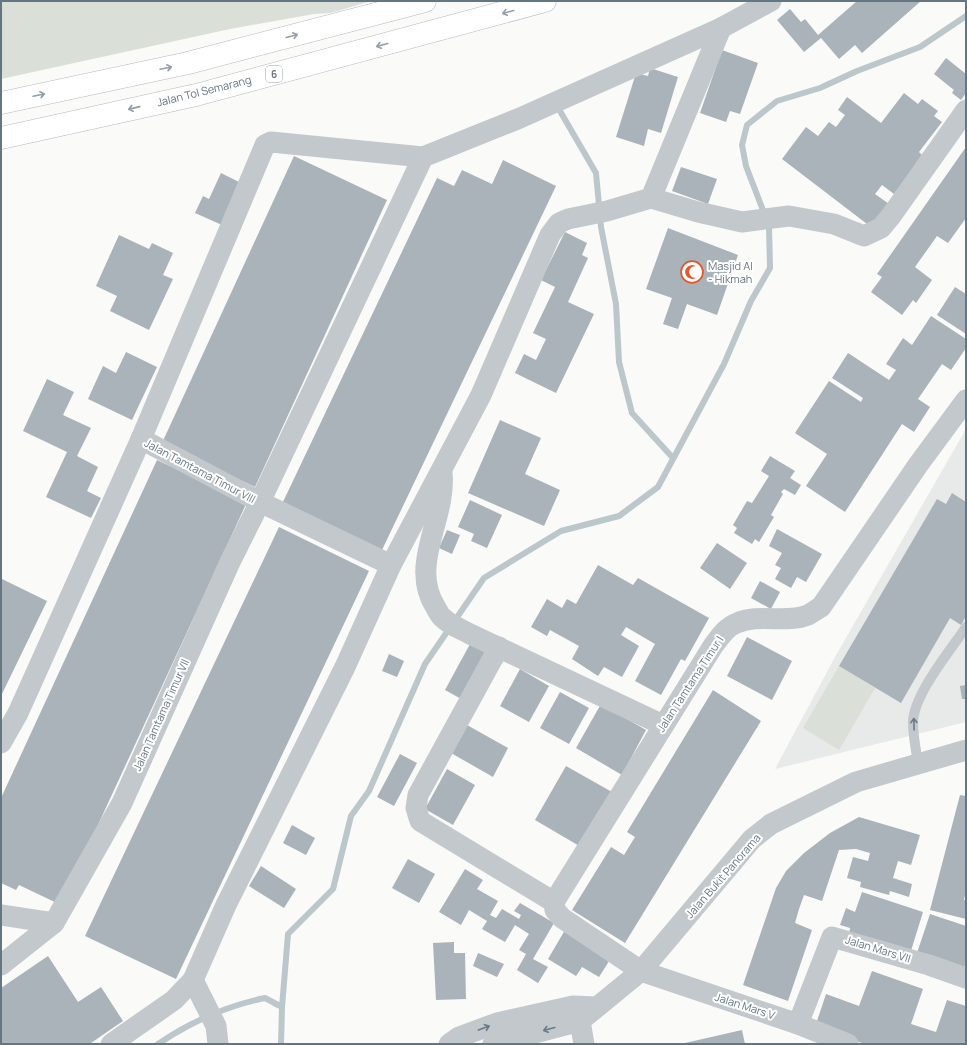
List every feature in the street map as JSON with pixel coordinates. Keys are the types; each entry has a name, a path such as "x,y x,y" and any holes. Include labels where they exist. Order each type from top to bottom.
{"highway":[{"path":"1,103 188,63 425,1"},
{"name":"Jalan Tol Semarang","path":"1,138 196,94 545,1"}],"street":[{"path":"1,743 24,699 141,439 266,145 271,142 423,157 520,118 722,28 771,1"},
{"path":"651,198 722,28"},
{"path":"111,1044 174,1000 193,980 226,906 345,667 391,565 481,395 550,235 559,224 568,219 581,215 607,211 651,198 698,212 742,222 789,216 834,224 864,236 881,228 892,216 966,110"},
{"name":"Jalan Tamtama Timur VII","path":"54,923 122,803 230,562 260,502 423,157"},
{"name":"Jalan Tamtama Timur I","path":"554,902 663,725 713,646 725,631 736,623 746,620 797,618 808,615 821,607 918,465 966,400"},
{"name":"Jalan Tamtama Timur VIII","path":"141,439 260,502 391,565"},
{"path":"442,467 442,494 426,556 426,577 430,599 443,618 470,634 663,725"},
{"path":"499,647 418,795 416,808 420,821 554,902 555,910 562,918 641,971"},
{"name":"Jalan Bukit Panorama","path":"493,1044 595,1007 641,971 752,839 771,824 856,782 966,750"},
{"path":"1,915 54,923"},
{"path":"1,965 54,923"},
{"name":"Jalan Mars VII","path":"798,1024 832,937 930,965 966,978"},
{"name":"Jalan Mars V","path":"641,971 798,1024 848,1044"},
{"path":"193,980 216,1026 218,1044"},
{"path":"576,1013 584,1044"},
{"name":"Jalan Bukit Panorama","path":"449,1044 459,1037 497,1023 576,1013"}],"lane":[{"path":"918,763 913,722 915,709 920,695 966,627"}],"shaded area":[{"path":"1,1 371,1 331,13 314,14 230,29 1,79"},
{"path":"966,429 966,722 775,769 835,657"},
{"path":"839,666 875,688 839,750 803,728"}],"building":[{"path":"857,1 921,1 862,53 855,45 839,59 821,38 804,52 777,20 790,9 801,22 805,19 818,35"},
{"path":"722,50 758,63 740,114 730,111 726,122 700,113"},
{"path":"946,58 966,74 966,93 961,100 952,93 954,90 934,74"},
{"path":"650,68 678,77 661,133 648,129 644,146 616,137 636,73 648,76"},
{"path":"904,93 918,104 922,99 938,111 934,116 942,122 919,152 923,156 894,194 882,185 875,194 889,204 871,227 782,159 806,127 818,136 829,122 836,127 845,115 838,110 847,97 881,123"},
{"path":"966,147 966,218 948,243 937,236 915,267 932,280 916,303 913,300 902,315 871,292 882,277 877,274"},
{"path":"294,156 387,200 255,487 162,443"},
{"path":"503,160 556,186 381,552 282,504 437,178 454,186 462,170 492,184"},
{"path":"681,167 717,179 708,204 672,191"},
{"path":"221,173 241,183 222,225 195,213 203,196 209,199"},
{"name":"Masjid Al - Hikmah","path":"668,228 738,255 717,315 687,304 678,329 663,324 672,298 646,289"},
{"path":"565,232 587,243 582,255 588,258 568,302 594,314 556,393 515,373 524,354 536,360 546,339 533,333 555,287 541,280"},
{"path":"119,235 149,249 152,243 173,253 163,275 173,279 149,330 110,311 117,296 96,286"},
{"path":"955,287 966,294 966,334 937,315"},
{"path":"931,316 966,339 966,348 951,370 942,364 918,399 930,407 914,432 902,424 845,512 806,486 827,454 795,433 829,381 861,402 863,398 832,378 848,353 889,380 896,370 886,364 903,338 912,345"},
{"path":"126,352 157,367 132,420 88,399 103,366 116,373"},
{"path":"47,379 74,392 63,415 91,428 77,456 98,467 87,491 101,498 91,518 46,497 67,452 23,431"},
{"path":"500,420 541,438 525,474 560,490 544,526 468,493"},
{"path":"770,456 795,471 790,478 801,485 795,495 784,489 781,492 783,494 771,515 774,517 759,542 755,539 752,544 734,533 737,528 733,525 747,501 752,503 769,476 761,471"},
{"path":"157,460 247,502 61,905 19,885 16,890 1,883 1,798"},
{"path":"952,493 966,502 966,616 961,625 950,618 901,703 839,666 937,499 946,504"},
{"path":"470,500 502,515 487,548 471,541 474,534 458,527"},
{"path":"279,527 369,571 176,979 85,936"},
{"path":"777,529 822,554 806,582 797,577 791,588 775,579 781,568 775,565 782,553 769,546"},
{"path":"447,530 460,535 452,554 439,548"},
{"path":"717,543 747,563 730,589 700,568"},
{"path":"598,565 633,585 638,578 709,618 685,661 681,659 661,695 635,681 655,644 626,627 621,635 639,646 622,677 604,667 598,676 572,659 579,646 550,630 547,636 531,627 547,599 562,608 567,599 576,604"},
{"path":"2,579 47,601 1,696 1,582"},
{"path":"760,581 780,592 771,609 751,598"},
{"path":"747,637 792,661 772,700 727,676"},
{"path":"470,644 488,654 463,700 445,690"},
{"path":"389,654 404,661 397,677 382,671"},
{"path":"520,669 549,686 529,722 500,706"},
{"path":"966,685 966,699 962,699 960,686"},
{"path":"713,690 761,721 625,943 572,910 611,847 624,855 635,837 627,832"},
{"path":"560,692 589,708 569,744 540,728"},
{"path":"601,704 646,730 622,775 576,748"},
{"path":"467,725 508,748 493,777 451,753"},
{"path":"400,754 417,763 394,806 377,797"},
{"path":"566,766 612,792 581,847 535,820"},
{"path":"447,769 475,785 453,825 425,809"},
{"path":"960,795 966,796 966,890 964,900 966,900 966,919 930,910"},
{"path":"859,817 920,835 911,865 898,861 893,878 912,884 909,897 890,891 889,895 860,887 861,882 847,878 853,857 868,861 870,853 856,849 839,850 822,901 804,895 799,909 795,923 812,930 788,1001 743,985 776,888 786,871 804,853 830,833"},
{"path":"292,825 315,838 306,855 283,843"},
{"path":"408,859 435,874 419,903 392,888"},
{"path":"261,866 296,889 284,908 249,886"},
{"path":"465,869 483,880 477,889 498,901 490,915 496,918 502,909 519,919 521,915 514,911 520,903 554,923 533,959 548,967 538,983 517,970 526,954 519,950 529,934 515,925 505,942 482,929 487,921 469,910 461,925 439,912"},
{"path":"862,892 923,912 910,954 849,934 850,928 840,925 846,908 855,912"},
{"path":"930,914 966,926 966,972 916,956"},
{"path":"565,930 611,958 599,977 582,967 576,976 548,959"},
{"path":"454,942 454,953 465,953 466,999 436,1000 433,943"},
{"path":"478,953 504,964 497,977 473,966"},
{"path":"48,956 78,1002 101,987 123,1021 91,1043 92,1044 1,1044 1,988"},
{"path":"872,971 923,989 911,1024 936,1032 947,1000 966,1006 966,1044 865,1044 815,1027 826,994 859,1006"},
{"path":"742,1030 745,1044 685,1044 685,1043"}],"waterway":[{"path":"281,1044 282,1007 288,934 333,889 351,816 369,791 425,664 484,578 561,531 619,516 658,487 724,364 751,301 770,268 769,226 746,166 742,145 747,125 777,101 820,88 857,71 920,47 966,16"},
{"path":"560,111 596,173 601,227 616,304 619,362 632,413 673,458"},
{"path":"158,1044 197,1021 237,1005 265,998 282,1007"}],"place":[{"name":"Masjid Al - Hikmah","path":"692,272"}]}
